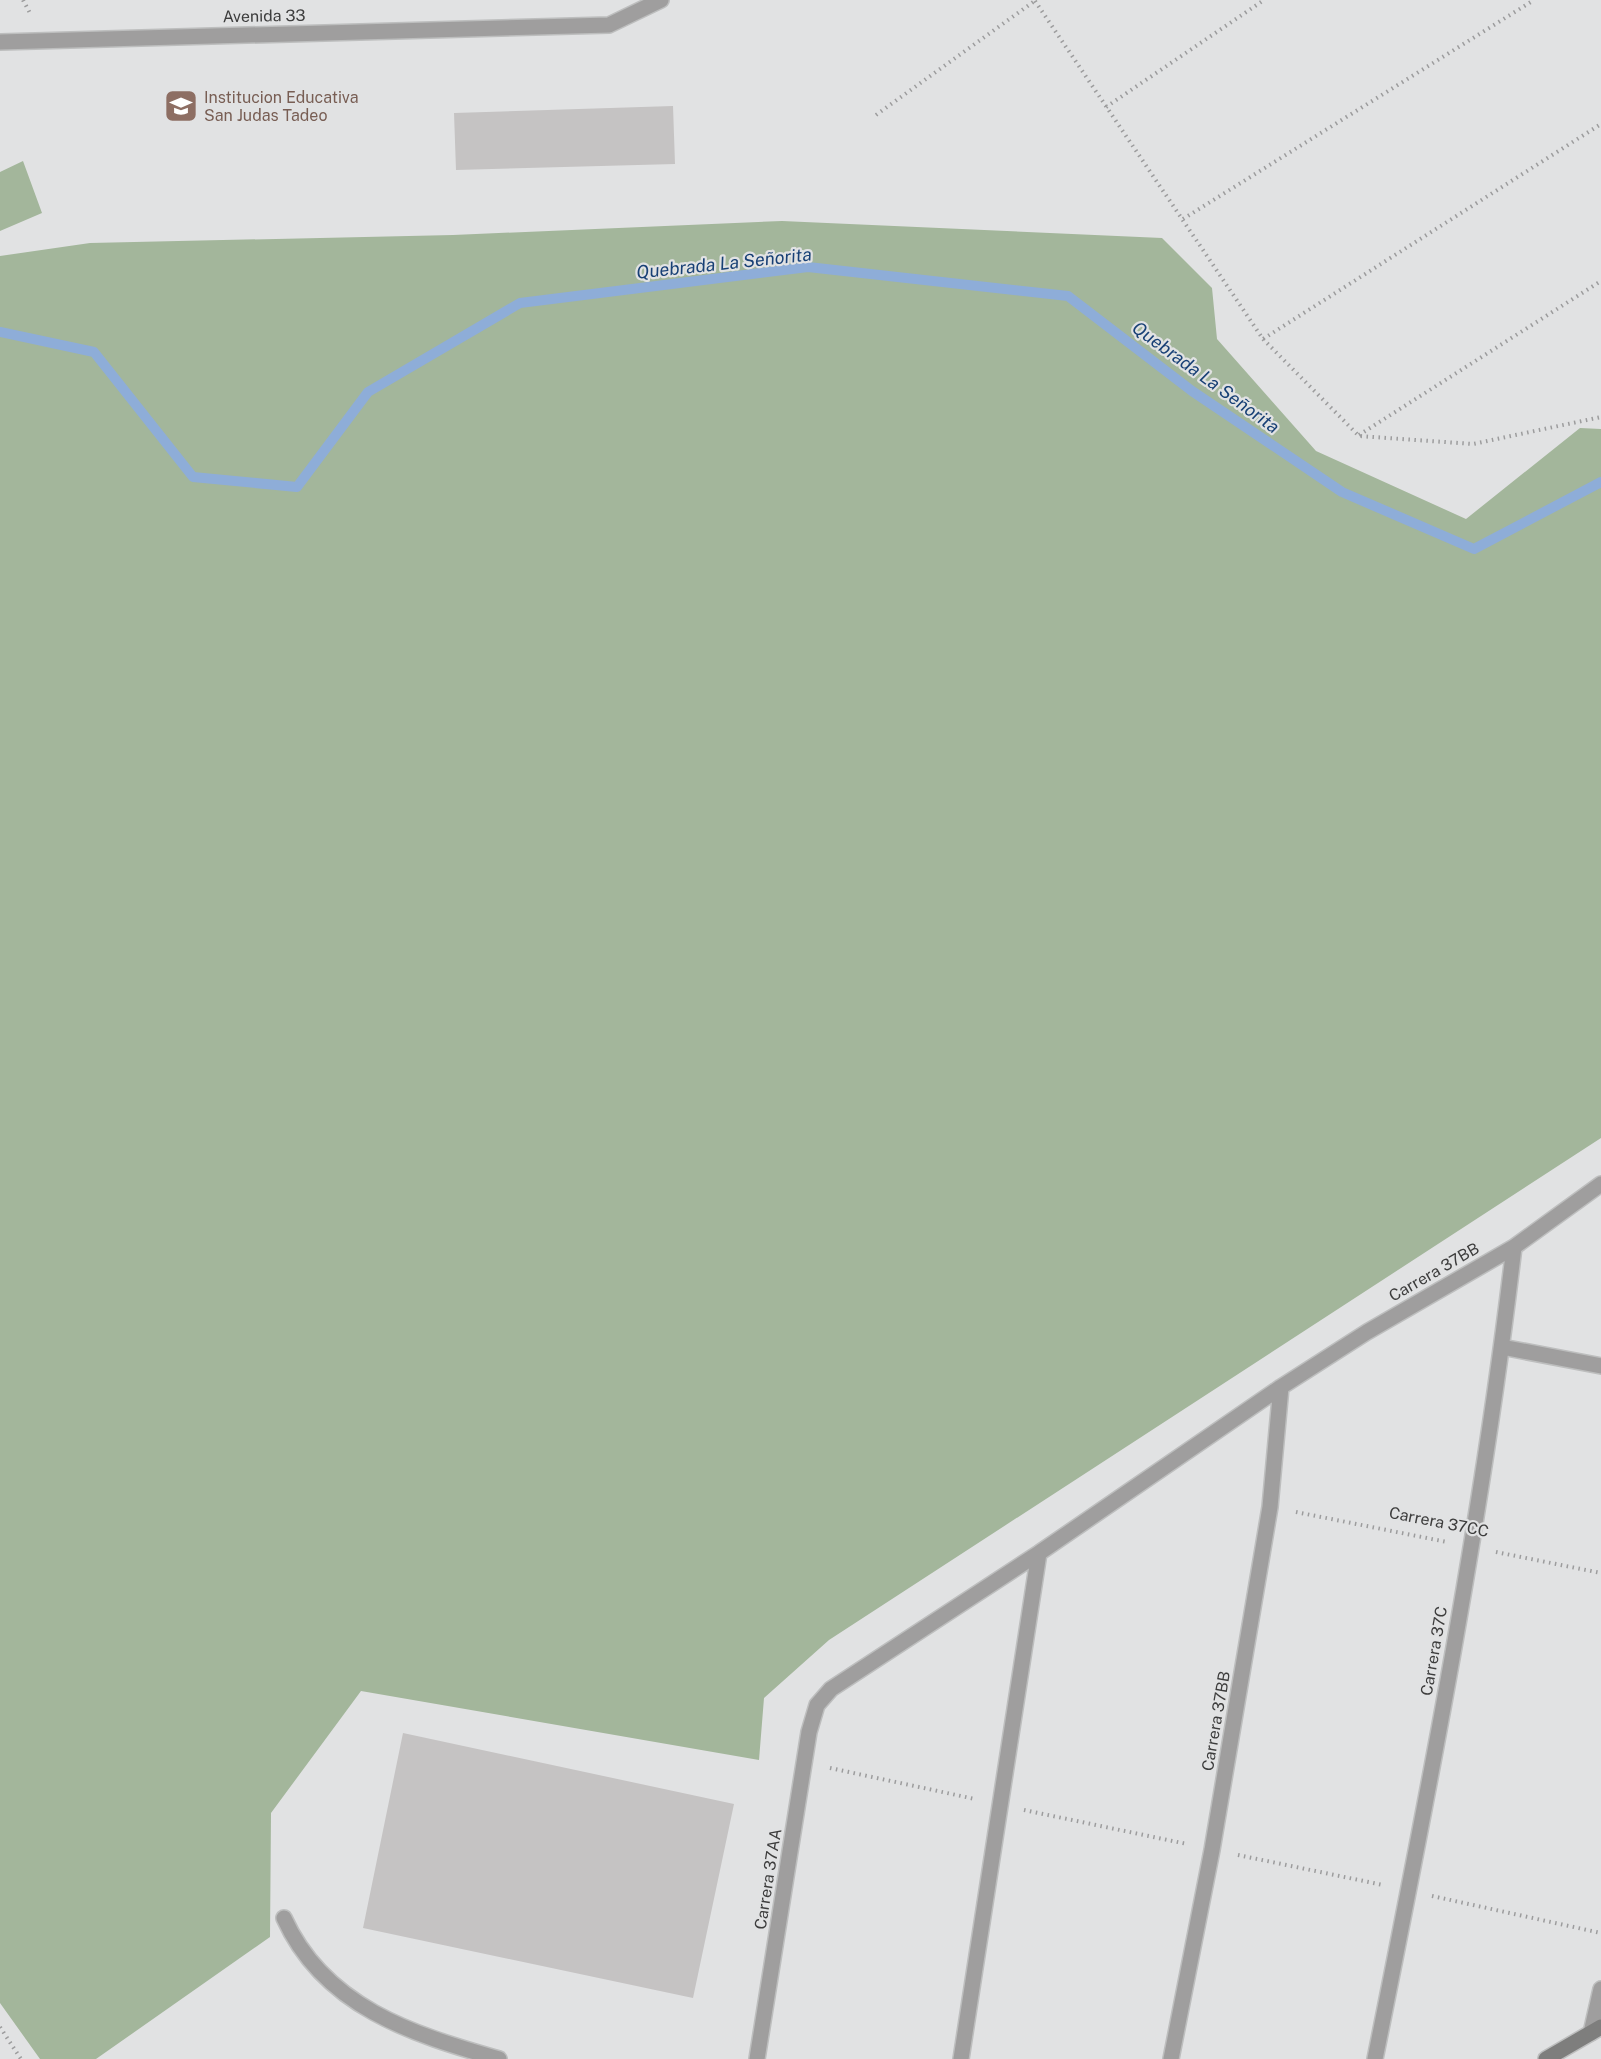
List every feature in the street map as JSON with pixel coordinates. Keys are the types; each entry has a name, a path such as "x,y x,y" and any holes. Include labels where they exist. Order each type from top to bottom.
{"street":[{"name":"Avenida 33","path":"0,42 609,25 661,0"},
{"name":"Carrera 37BB","path":"817,1705 831,1689 1039,1553 1281,1387 1367,1332 1514,1247 1601,1184"},
{"name":"Carrera 37C","path":"1375,2059 1409,1891 1471,1547 1502,1347 1514,1247"},
{"path":"1502,1347 1601,1366"},
{"name":"Carrera 37BB","path":"1172,2059 1212,1850 1270,1507 1281,1387"},
{"path":"960,2059 1039,1553"},
{"name":"Carrera 37AA","path":"757,2059 809,1732 817,1705"},
{"path":"284,1918 296,1945 313,1966 343,1993 380,2016 430,2039 499,2059"},
{"path":"1546,2059 1596,2030 1601,1989"}],"path":[{"path":"1107,107 1264,0"},
{"path":"1183,219 1534,0"},
{"path":"876,115 1036,1 1263,339 1359,436 1473,444 1601,417"},
{"path":"1263,339 1601,124"},
{"path":"1359,436 1601,281"},
{"name":"Carrera 37CC","path":"1270,1507 1601,1573"},
{"path":"0,2028 21,2059"}],"green space":[{"path":"23,161 42,213 0,231 0,172"},
{"path":"782,221 1162,238 1212,288 1217,339 1316,451 1466,519 1580,428 1601,429 1601,1138 829,1640 764,1698 759,1760 361,1691 271,1813 270,1937 96,2059 40,2059 0,2003 0,256 90,243 453,235"}],"building":[{"path":"673,106 675,164 456,170 454,113"},
{"path":"403,1733 734,1804 693,1998 363,1928"}],"waterway":[{"name":"Quebrada La Señorita","path":"0,332 94,352 193,477 297,487 368,392 520,303 808,267 1068,296 1192,391 1342,492 1474,549 1601,482"}],"place":[{"name":"Institucion Educativa San Judas Tadeo","path":"181,106"}]}
